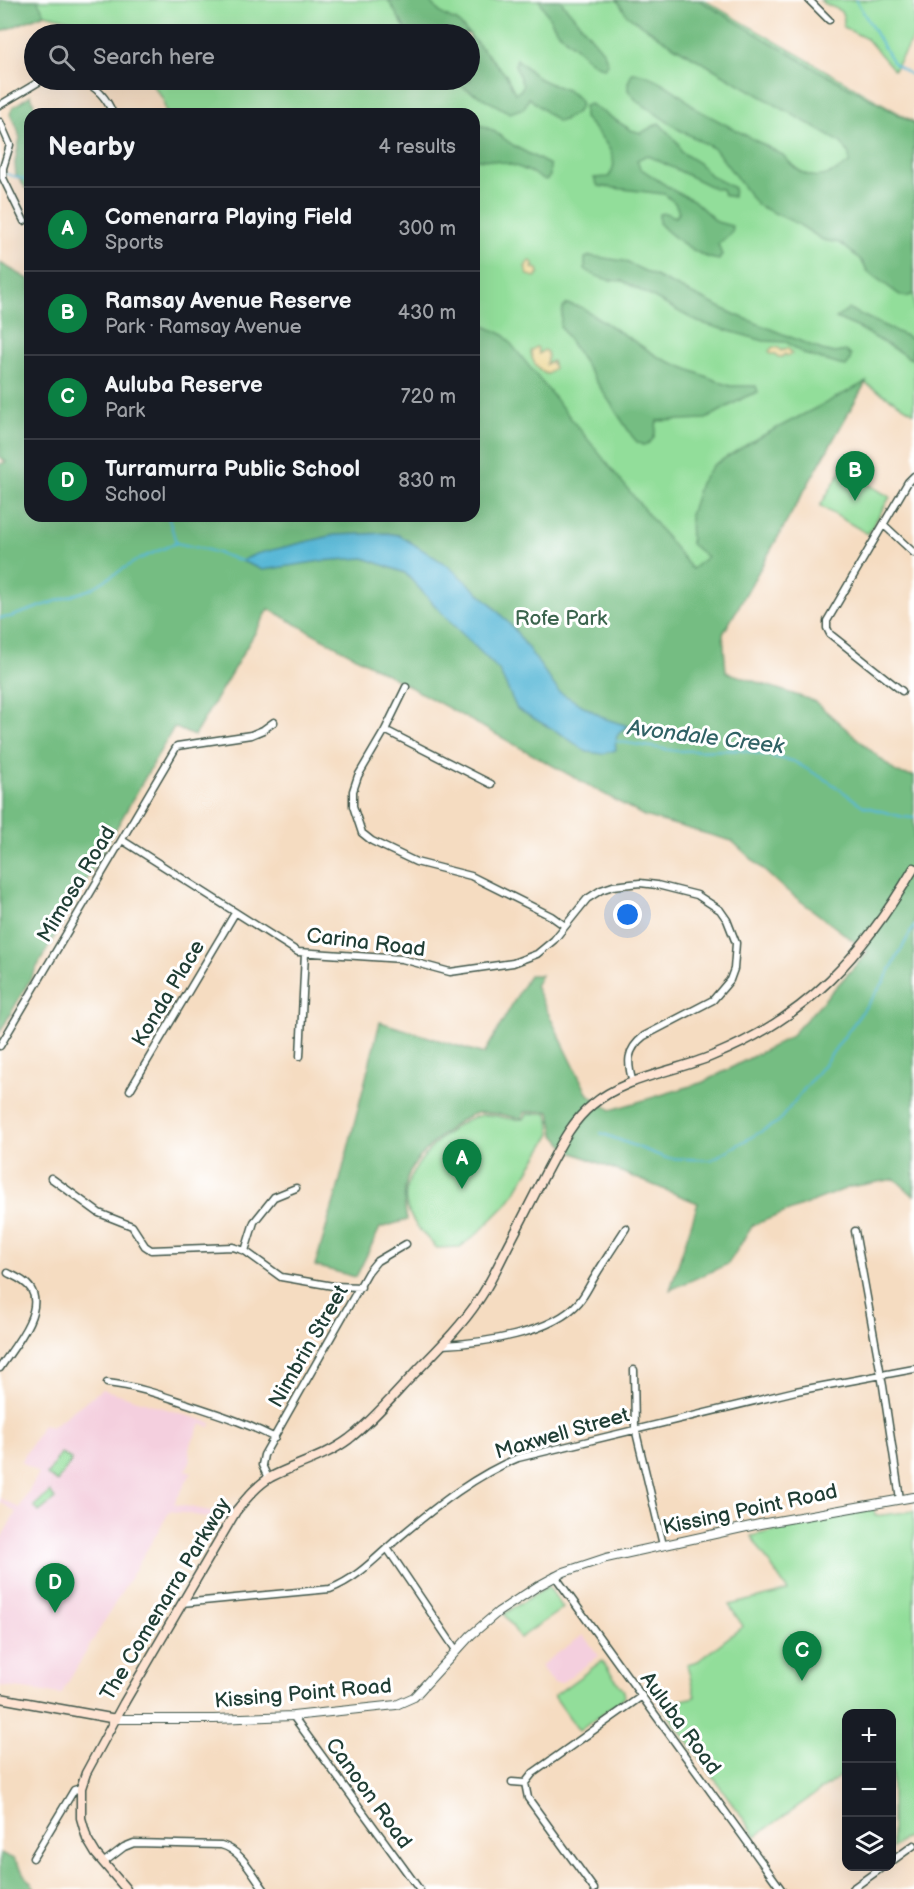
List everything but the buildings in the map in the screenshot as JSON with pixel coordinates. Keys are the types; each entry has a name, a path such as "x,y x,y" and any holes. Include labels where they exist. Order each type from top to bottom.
{"main road":[{"name":"The Comenarra Parkway","path":"126,1889 90,1845 82,1825 81,1788 86,1773 116,1719 236,1511 268,1478 328,1452 348,1439 373,1417 465,1319 482,1295 559,1147 575,1122 602,1097 633,1083 732,1047 771,1026 807,1001 829,982 862,946 914,868"},
{"name":"Kissing Point Road","path":"0,1698 116,1719"}],"street":[{"path":"809,0 829,20"},
{"path":"0,105 25,90"},
{"path":"97,90 110,108"},
{"path":"0,122 10,145 3,168 3,178 24,221"},
{"path":"902,692 835,638 827,628 827,621 908,482 914,476"},
{"path":"884,525 914,553"},
{"path":"406,687 385,730 358,776 353,792 353,806 362,833 372,841 416,862 471,876 551,916 565,926 593,894 613,886 640,883 680,890 709,901 720,910 733,931 736,956 730,980 713,1000 637,1041 628,1059 633,1083"},
{"name":"Mimosa Road","path":"0,1046 174,749 184,744 251,735 274,722"},
{"path":"385,730 491,784"},
{"name":"Carina Road","path":"122,840 291,949 305,953 402,959 450,972 479,969 527,959 548,947 565,926"},
{"name":"Konda Place","path":"130,1090 235,913"},
{"path":"300,1056 305,953"},
{"path":"51,1178 99,1214 132,1226 145,1246 151,1250 233,1247 245,1251 281,1277 333,1286 361,1287"},
{"path":"245,1251 254,1222 274,1197 296,1188"},
{"path":"441,1345 464,1344 526,1332 554,1321 581,1301 626,1228"},
{"path":"855,1231 900,1499"},
{"name":"Nimbrin Street","path":"268,1478 263,1469 262,1460 361,1287 377,1261 406,1244"},
{"path":"0,1368 32,1318 35,1306 30,1288 8,1273"},
{"name":"Maxwell Street","path":"181,1604 330,1589 350,1580 387,1548 476,1479 497,1467 540,1452 796,1391 914,1369"},
{"path":"634,1370 636,1428 663,1545"},
{"path":"106,1383 129,1385 194,1406 248,1424 275,1438"},
{"name":"Kissing Point Road","path":"116,1719 293,1716 396,1705 405,1702 422,1689 456,1650 498,1612 555,1576 606,1558 663,1545 786,1518 914,1497"},
{"path":"387,1548 456,1650"},
{"name":"Auluba Road","path":"555,1576 781,1889"},
{"path":"594,1889 528,1798 525,1783 533,1773 642,1696"},
{"name":"Canoon Road","path":"293,1716 419,1889"},
{"path":"512,1782 525,1783"},
{"path":"33,1858 74,1790 81,1788"},
{"path":"104,1863 124,1847 134,1843 221,1845 237,1854 264,1889"},
{"path":"896,1858 914,1845"},
{"path":"852,1889 877,1871"}],"shaded area":[{"path":"102,1389 212,1423 210,1427 201,1424 189,1448 190,1462 186,1470 192,1472 174,1504 221,1513 218,1519 170,1511 61,1694 0,1686 0,1540 16,1512 0,1502 0,1498 19,1508 39,1473 21,1462 43,1424 51,1427"},
{"path":"583,1635 599,1656 561,1683 554,1683 540,1666"}],"green space":[{"path":"0,0 704,0 914,122 914,413 865,383 626,805 477,522 480,522 480,108 165,108 163,99 156,90 480,90 480,24 85,24 45,14 0,32"},
{"path":"0,0 37,0 45,14 0,32"},
{"path":"388,0 429,0 441,13 460,24 402,24"},
{"path":"539,0 560,0 604,52 608,64 604,68 593,63 557,31"},
{"path":"617,0 699,0 814,68 914,123 914,294 906,297 900,295 868,272 861,260 840,243 823,240 798,224 757,205 715,149 678,129 636,100 628,90 632,73 648,76 666,85 696,109 783,155 798,170 806,174 822,176 830,174 849,163 849,154 840,142 672,45 627,15"},
{"path":"820,0 914,0 914,36 894,70 867,39 843,27 844,20 841,11"},
{"path":"480,46 506,75 515,93 523,86 515,65 517,59 540,79 574,94 581,104 572,116 558,122 529,98 524,108 510,113 468,90 480,90"},
{"path":"31,95 35,108 24,108 24,186 16,175 15,163 20,138 10,114 13,107"},
{"path":"590,104 631,130 641,133 659,123 678,143 681,152 699,163 711,176 734,188 733,197 724,195 722,189 714,188 647,155 637,160 640,168 676,192 693,200 717,222 732,226 733,230 730,235 718,244 722,255 719,260 703,255 687,246 659,223 659,214 665,213 676,217 679,212 675,203 664,194 598,186 594,178 608,177 613,170 614,162 607,146 584,118 584,106"},
{"path":"480,125 492,130 516,147 550,165 550,176 546,180 508,164 480,159"},
{"path":"590,256 624,261 734,314 822,350 834,353 846,351 851,355 850,361 846,366 840,365 804,354 786,342 764,341 698,322 623,281 603,278 589,272 585,269 585,258"},
{"name":"Rofe Park","path":"0,263 24,277 24,522 480,522 480,324 504,335 692,569 707,557 691,544 690,515 700,483 712,466 756,439 866,382 723,634 726,672 814,701 897,773 914,776 914,1196 895,1179 850,1187 753,1225 728,1264 670,1290 698,1203 569,1151 554,1134 550,1111 525,1112 522,1118 482,1112 458,1122 426,1150 407,1179 404,1200 407,1220 380,1228 356,1277 315,1266 338,1188 380,1022 484,1054 529,975 541,975 535,986 587,1093 611,1110 704,1082 790,1037 868,952 782,887 732,841 644,816 269,609 194,736 174,727 0,1032 0,464 6,462 0,457"},
{"path":"567,304 581,307 660,358 730,386 756,386 758,392 706,419 657,421 653,439 643,445 632,436 560,326 563,308"},
{"path":"849,309 914,340 911,359 859,328 836,318"},
{"path":"842,469 890,497 868,534 820,506"},
{"path":"548,1113 551,1134 509,1202 477,1234 460,1247 437,1248 414,1222 406,1203 406,1191 411,1178 428,1152 451,1130 480,1115 524,1119 527,1114"},
{"path":"61,1453 72,1460 57,1482 47,1475"},
{"path":"50,1492 55,1499 39,1512 34,1506"},
{"path":"874,1508 875,1516 914,1511 914,1832 896,1845 896,1709 842,1709 842,1775 756,1836 661,1705 695,1697 687,1664 698,1661 743,1626 729,1605 788,1591 751,1536"},
{"path":"548,1586 563,1608 520,1638 504,1614"},
{"path":"602,1661 624,1691 625,1697 579,1731 554,1696"},
{"path":"0,1853 14,1859 35,1889 0,1889"}],"sand":[{"path":"531,261 534,265 532,268 538,269 539,273 535,277 528,275 525,267"},
{"path":"536,347 539,354 544,350 547,352 546,364 552,361 554,368 548,374 539,369 534,362 531,351"},
{"path":"773,347 781,351 788,348 792,354 778,357 769,351"}],"water":[{"path":"387,533 399,535 447,565 490,603 515,630 559,692 606,719 628,726 618,735 616,750 603,754 587,752 517,709 499,670 405,573 364,558 321,561 263,570 241,561 256,554 334,535"}],"waterway":[{"path":"856,0 893,63 914,77"},
{"path":"0,172 24,179"},
{"path":"170,522 176,542"},
{"name":"Avondale Creek","path":"0,618 10,617 91,589 139,559 176,543 242,561"},
{"name":"Avondale Creek","path":"615,741 676,751 740,750 793,761 831,783 863,806 914,818"},
{"path":"601,1133 666,1158 711,1160 778,1122 825,1063 883,983 914,926"}],"place":[{"name":"Ramsay Avenue Reserve","path":"855,501"},
{"name":"Comenarra Playing Field","path":"462,1189"},
{"name":"Turramurra Public School","path":"55,1613"},
{"name":"Auluba Reserve","path":"802,1681"}]}
